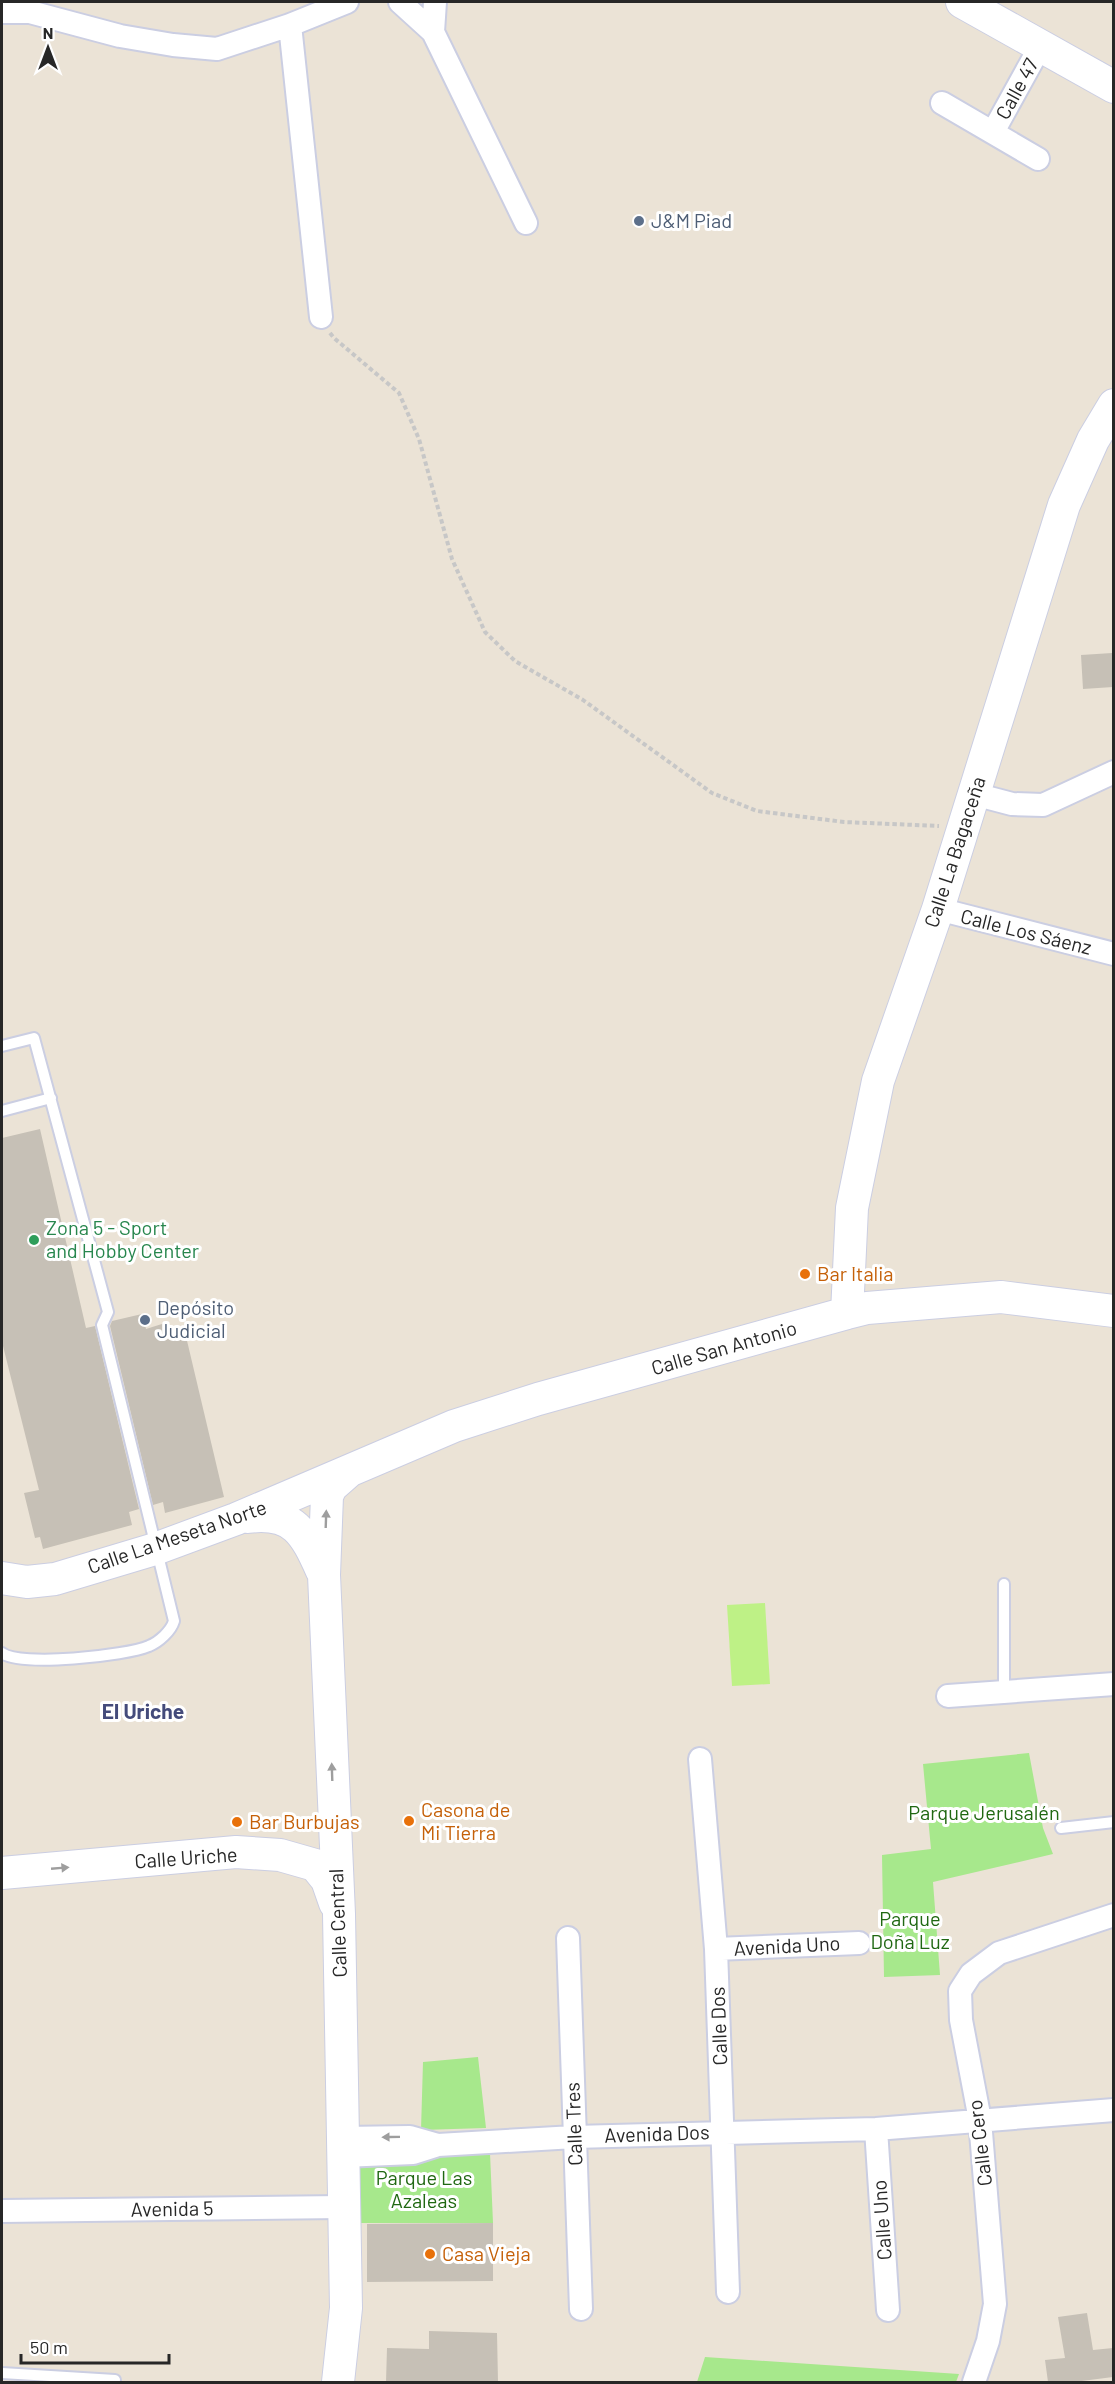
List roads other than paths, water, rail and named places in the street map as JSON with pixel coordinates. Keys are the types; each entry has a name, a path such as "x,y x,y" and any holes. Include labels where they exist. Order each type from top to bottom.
{"main road":[{"path":"962,2 1113,87"},
{"name":"Calle La Bagaceña","path":"847,1312 852,1208 878,1081 938,909 1064,506 1093,440 1113,405"},
{"name":"Calle San Antonio","path":"348,1472 454,1426 538,1399 847,1312 867,1308 1001,1297 1113,1311"},
{"name":"Calle La Meseta Norte","path":"10,1581 55,1579 155,1549 236,1519 348,1472"},
{"name":"Calle Central","path":"338,2382 346,2308 339,1914 324,1575 327,1496 331,1487 348,1472"},
{"path":"236,1519 272,1516 284,1518 303,1534 324,1575"},
{"path":"236,1852 302,1842 316,1835 333,1803"},
{"name":"Calle Uriche","path":"2,1873 236,1852 280,1856 315,1865 327,1880 339,1914"}],"street":[{"path":"2,12 29,7 120,36 173,45 217,49 290,25 347,2"},
{"path":"400,2 433,32 526,223"},
{"path":"433,32 435,2"},
{"path":"290,25 321,317"},
{"name":"Calle 47","path":"993,132 1041,45"},
{"path":"942,103 1038,159"},
{"path":"974,794 1012,804 1043,805 1113,772"},
{"name":"Calle Los Sáenz","path":"938,909 1113,954"},
{"path":"948,1696 1113,1684"},
{"name":"Calle Dos","path":"700,1760 716,1949 728,2292"},
{"name":"Calle Cero","path":"974,2382 987,2341 995,2304 980,2120 961,2020 960,1991 963,1983 984,1963 999,1953 1112,1916"},
{"name":"Calle Tres","path":"568,1938 581,2309"},
{"name":"Avenida Uno","path":"716,1949 859,1943"},
{"name":"Avenida Dos","path":"343,2147 410,2137 438,2145 574,2137 876,2129 1113,2110"},
{"name":"Calle Uno","path":"876,2129 888,2310"},
{"name":"Avenida 5","path":"2,2211 344,2207"}],"lane":[{"path":"2,1046 34,1038 108,1312 102,1325 174,1621 172,1629 150,1646 123,1653 19,1660 2,1653"},
{"path":"2,1112 51,1098"},
{"path":"1004,1584 1004,1691"},
{"path":"1061,1828 1113,1822"},
{"path":"2,2373 115,2380"}],"place":[{"name":"J&M Piad","path":"639,221"},
{"name":"Zona 5 - Sport and Hobby Center","path":"34,1240"},
{"name":"Bar Italia","path":"805,1274"},
{"name":"Depósito Judicial","path":"145,1320"},
{"name":"Casona de Mi Tierra","path":"409,1821"},
{"name":"Bar Burbujas","path":"237,1822"},
{"name":"Casa Vieja","path":"430,2254"}],"district":[{"name":"El Uriche","path":"143,1712"}],"park label":[{"name":"Parque Jerusalén","path":"984,1813"},
{"name":"Parque Doña Luz","path":"910,1930"},
{"name":"Parque Las Azaleas","path":"424,2190"}]}
